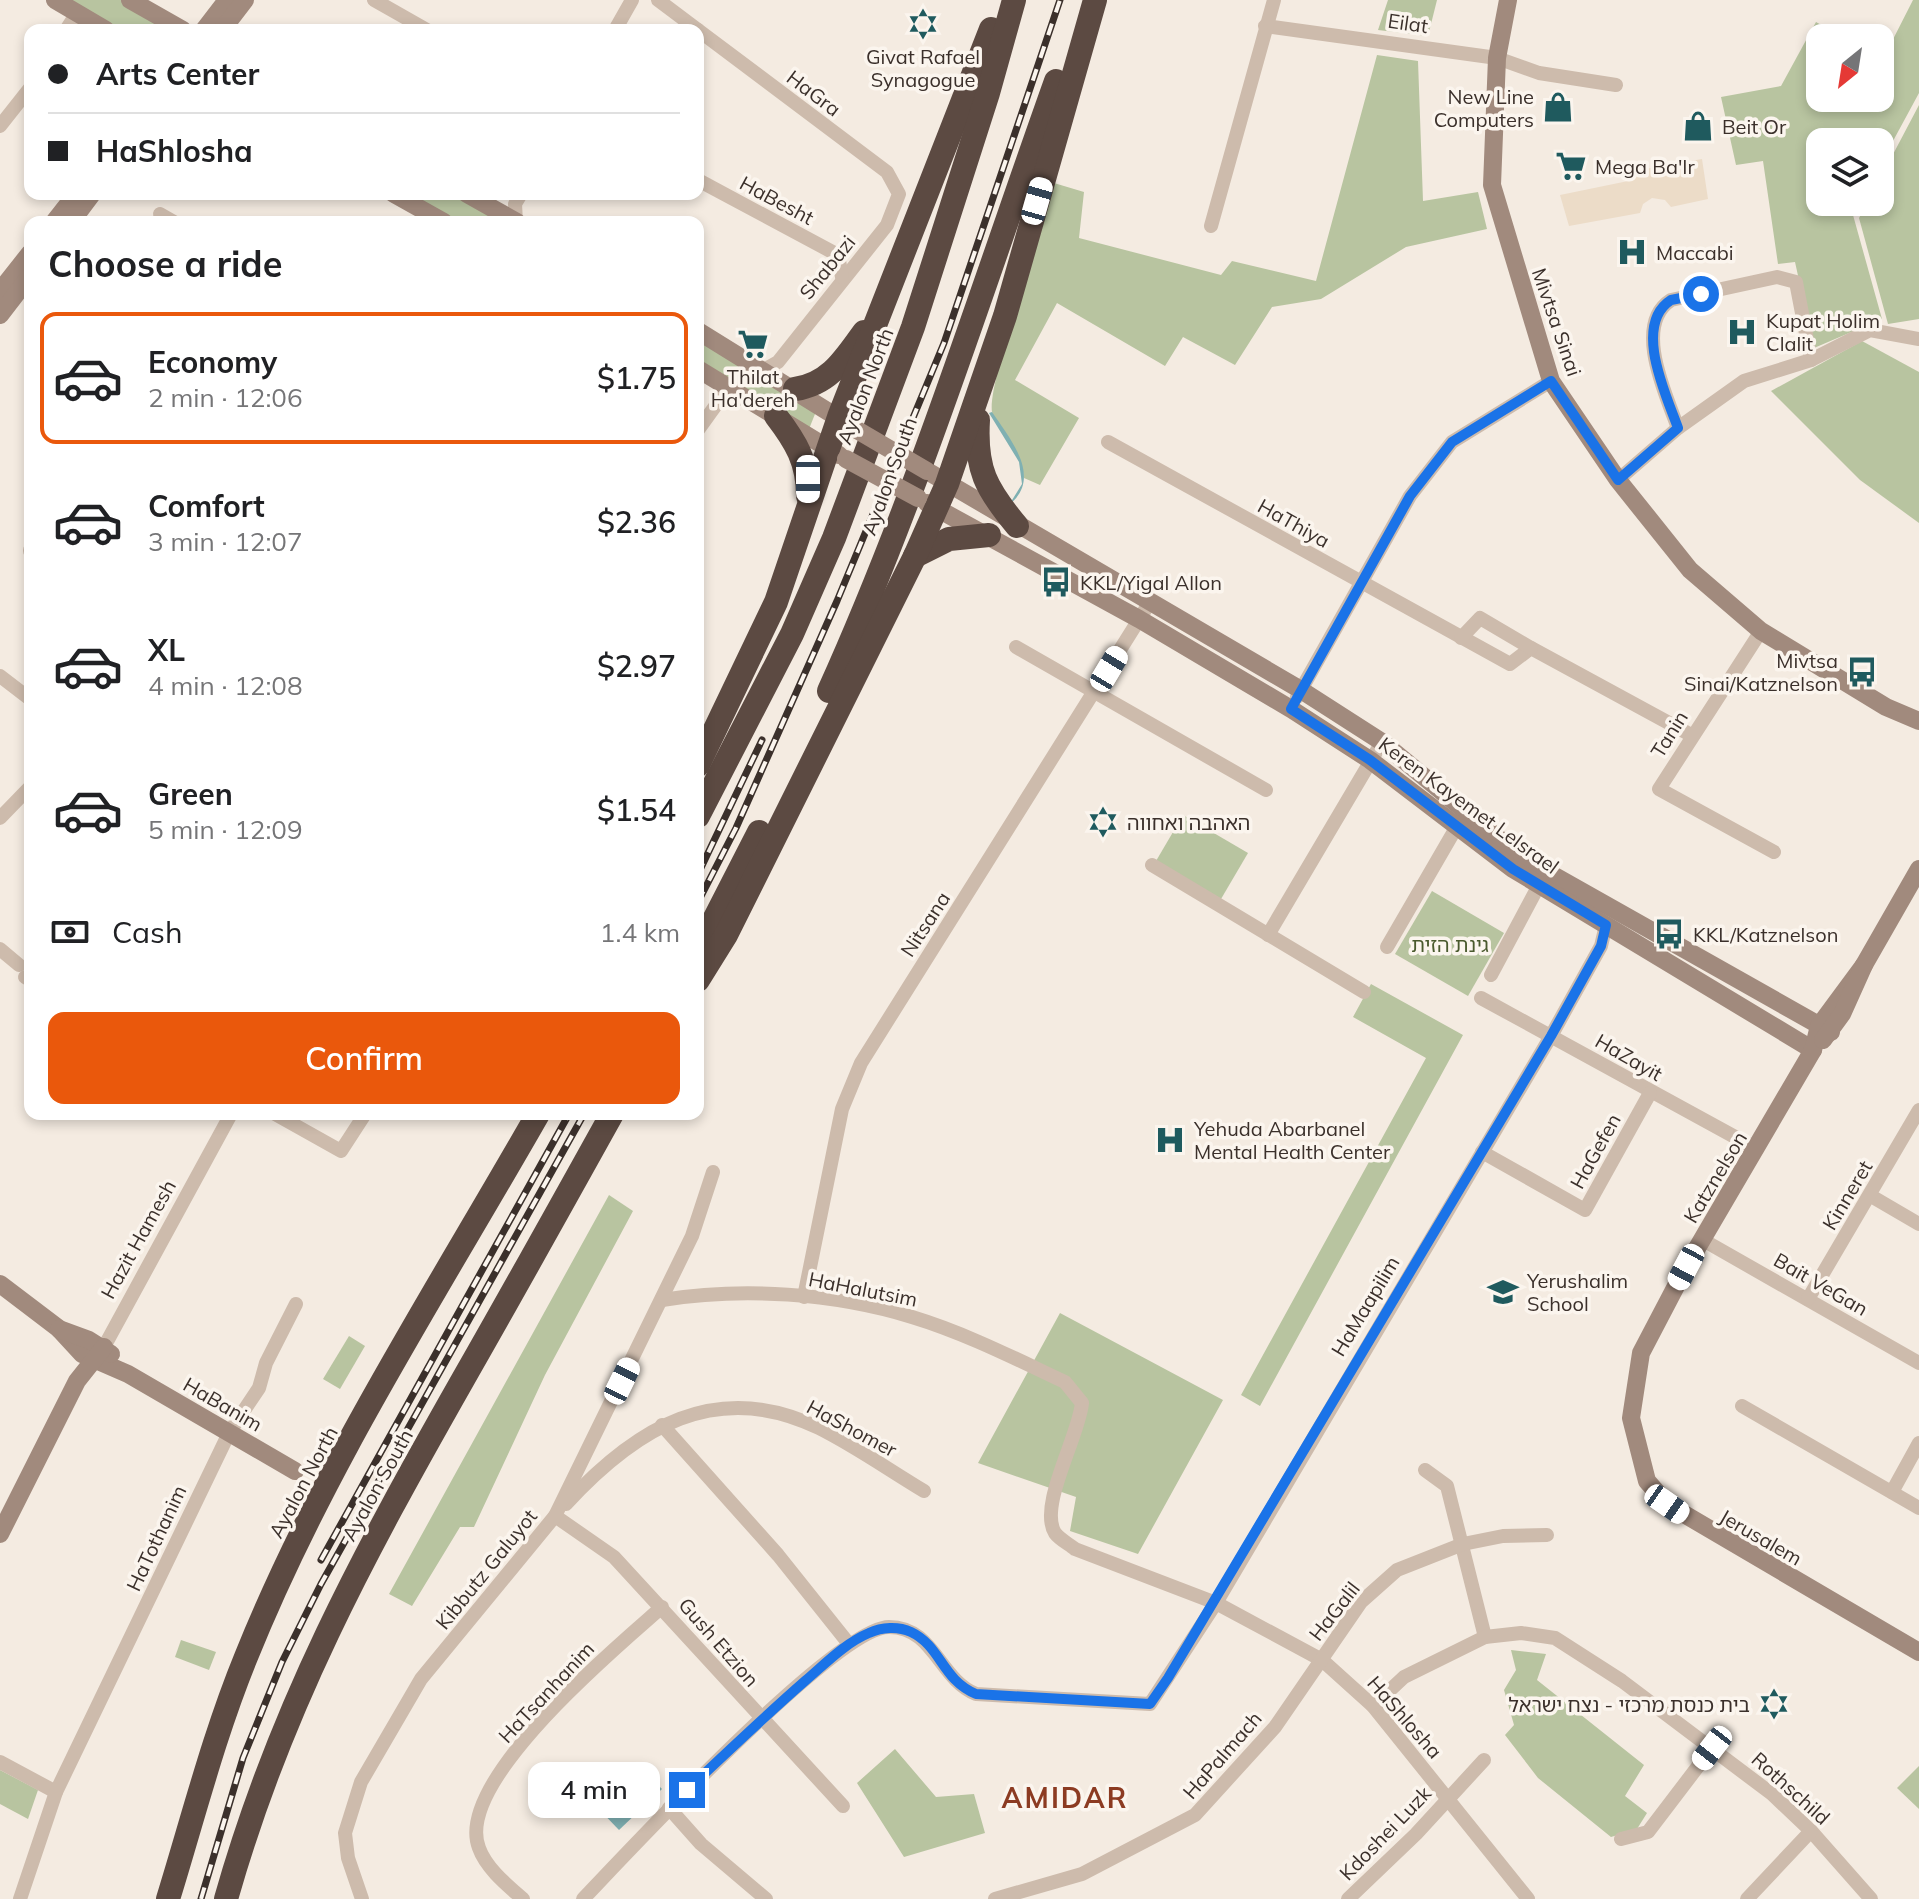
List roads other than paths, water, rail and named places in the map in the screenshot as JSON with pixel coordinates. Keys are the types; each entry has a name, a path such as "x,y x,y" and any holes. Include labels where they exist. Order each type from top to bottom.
{"highway":[{"path":"704,752 776,602 808,509 837,453 885,305 1001,0"},
{"name":"Ayalon North","path":"704,804 792,634 834,538 913,327 988,93 1014,0"},
{"name":"Ayalon South","path":"704,939 819,712 874,585 1085,0"},
{"path":"704,970 726,935 915,556 927,503 980,392 1095,0"},
{"path":"779,375 810,387 837,369 885,305"},
{"path":"980,392 977,445 980,468 997,502 1017,526"},
{"path":"776,416 799,447 805,465 808,509"},
{"path":"915,556 949,539 989,535"},
{"name":"Ayalon North","path":"168,1899 224,1715 273,1595 322,1493 535,1120"},
{"name":"Ayalon South","path":"226,1899 266,1772 296,1697 345,1593 609,1120"}],"street":[{"path":"55,0 96,24"},
{"path":"130,0 172,24"},
{"path":"209,24 227,0"},
{"path":"227,24 245,0"},
{"path":"374,0 395,5 419,24"},
{"path":"618,24 632,0"},
{"name":"HaGra","path":"658,0 690,24"},
{"path":"1211,226 1274,0"},
{"name":"Mivtsa Sinai","path":"1508,0 1497,58 1492,185 1551,381 1618,480 1690,570 1761,631 1886,707 1919,734"},
{"path":"70,24 77,13"},
{"name":"Eilat","path":"1265,26 1497,58 1539,73 1616,85"},
{"name":"HaGra","path":"704,35 887,172 899,194"},
{"path":"0,126 24,96"},
{"name":"HaBesht","path":"704,183 838,255 860,258"},
{"name":"Shabazi","path":"779,375 842,277 887,225 899,194"},
{"path":"59,216 71,200"},
{"path":"405,200 433,216"},
{"path":"475,200 498,216 517,213"},
{"path":"160,214 164,216"},
{"path":"838,255 842,277"},
{"path":"0,291 24,261"},
{"path":"1678,428 1653,361 1657,320 1671,300 1777,277 1796,282 1811,360"},
{"path":"0,315 24,284"},
{"path":"1618,480 1678,428 1744,381 1811,360 1870,330 1919,339"},
{"name":"Keren Kayemet LeIsrael","path":"704,334 779,375 848,423 1017,526 1301,690 1382,742 1521,857 1825,1029"},
{"name":"Keren Kayemet LeIsrael","path":"704,372 837,453 1139,619 1291,709 1370,760 1456,828 1539,885 1813,1050"},
{"path":"1291,709 1410,496 1452,442 1551,381"},
{"path":"704,422 729,387"},
{"name":"HaThiya","path":"1108,442 1510,664 1531,648"},
{"name":"Nitsana","path":"804,1297 842,1109 861,1063 1150,602"},
{"path":"1461,638 1480,618 1691,735"},
{"name":"Tanin","path":"1761,631 1691,735 1659,789 1774,852"},
{"path":"1016,647 1266,790"},
{"path":"0,676 24,694"},
{"name":"Mivtsa Sinai","path":"1886,707 1919,721"},
{"path":"1268,935 1382,742"},
{"path":"0,818 24,793"},
{"path":"1387,947 1456,828"},
{"path":"1152,865 1364,992"},
{"name":"Katznelson","path":"1631,1418 1641,1353 1825,1029 1917,876"},
{"path":"1491,975 1539,885"},
{"name":"HaMaapilim","path":"849,1644 888,1627 899,1629 926,1642 954,1683 976,1694 1150,1704 1216,1603 1551,1036 1601,946 1606,925"},
{"path":"0,949 24,973"},
{"name":"Katznelson","path":"1825,1029 1841,994 1864,965"},
{"path":"1788,1008 1813,1007 1841,994"},
{"name":"HaZayit","path":"1481,998 1757,1149"},
{"name":"HaGefen","path":"1482,1152 1585,1210 1650,1093"},
{"name":"Kinneret","path":"1808,1299 1919,1110"},
{"name":"Hazit Hamesh","path":"0,1534 93,1351 228,1120"},
{"path":"286,1120 341,1151 361,1120"},
{"name":"Kibbutz Galuyot","path":"362,1899 351,1869 345,1833 350,1810 374,1753 421,1679 555,1516 692,1236 713,1172"},
{"path":"1871,1196 1919,1224"},
{"name":"Bait VeGan","path":"1703,1240 1919,1363"},
{"name":"HaBanim","path":"0,1284 58,1328 128,1374 295,1471"},
{"name":"HaHalutsim","path":"662,1300 709,1292 804,1297 912,1317 1065,1382 1082,1403"},
{"name":"HaTothanim","path":"20,1899 56,1792 229,1433 259,1388 266,1363 296,1304"},
{"name":"HaShlosha","path":"1082,1403 1080,1423 1051,1503 1050,1520 1056,1535 1075,1549 1216,1603 1322,1660 1373,1706 1528,1899"},
{"path":"1742,1406 1919,1508"},
{"name":"HaShomer","path":"555,1516 611,1458 677,1416 711,1410 746,1408 782,1415 817,1427 924,1491"},
{"name":"Jerusalem","path":"1631,1418 1647,1481 1667,1504 1919,1652"},
{"path":"583,1899 669,1808 761,1719 849,1644 778,1555 662,1425"},
{"path":"1892,1492 1919,1443"},
{"path":"1373,1706 1404,1677 1485,1637 1447,1486 1425,1470"},
{"name":"Gush Etzion","path":"555,1516 614,1557 843,1806"},
{"name":"HaGalil","path":"1322,1660 1361,1602 1397,1570 1463,1544 1503,1536 1547,1535"},
{"name":"HaTsanhanim","path":"523,1899 490,1867 478,1847 477,1826 491,1789 519,1745 579,1681 662,1607"},
{"name":"Rothschild","path":"1485,1637 1521,1633 1555,1638 1622,1681 1772,1794 1811,1831 1871,1899"},
{"name":"HaPalmach","path":"995,1899 1082,1874 1195,1815 1275,1727 1322,1660"},
{"path":"1621,1839 1648,1832 1712,1748"},
{"name":"Kdoshei Luzk","path":"1348,1899 1416,1834 1484,1760"},
{"path":"0,1762 56,1792"},
{"path":"669,1808 701,1844 766,1899"},
{"path":"1747,1899 1811,1831"}],"water":[{"path":"992,412 1015,447 1024,471 1023,483 1019,494 1009,505 1022,484 1019,462 989,413"},
{"path":"636,1763 662,1789 619,1830 594,1804"}],"railway":[{"path":"704,890 736,828 837,601 944,343 1060,0"},
{"path":"704,861 762,740"},
{"path":"321,1560 566,1120"},
{"path":"201,1899 243,1758 282,1662 321,1584 581,1120"}],"place":[{"name":"Givat Rafael Synagogue","path":"923,24"},
{"name":"New Line Computers","path":"1558,107"},
{"name":"Beit Or","path":"1698,126"},
{"name":"Mega Ba'Ir","path":"1571,166"},
{"name":"Maccabi","path":"1632,252"},
{"name":"Kupat Holim Clalit","path":"1742,332"},
{"name":"Thilat Ha'dereh","path":"753,344"},
{"name":"KKL/Yigal Allon","path":"1056,582"},
{"name":"Mivtsa Sinai/Katznelson","path":"1862,672"},
{"name":"האהבה ואחווה","path":"1103,822"},
{"name":"KKL/Katznelson","path":"1669,934"},
{"name":"Yehuda Abarbanel Mental Health Center","path":"1170,1140"},
{"name":"Yerushalim School","path":"1503,1292"},
{"name":"בית כנסת מרכזי - נצח ישראל","path":"1774,1704"}],"district":[{"name":"AMIDAR","path":"1065,1797"}],"park label":[{"name":"גינת הזית","path":"1450,944"}]}
